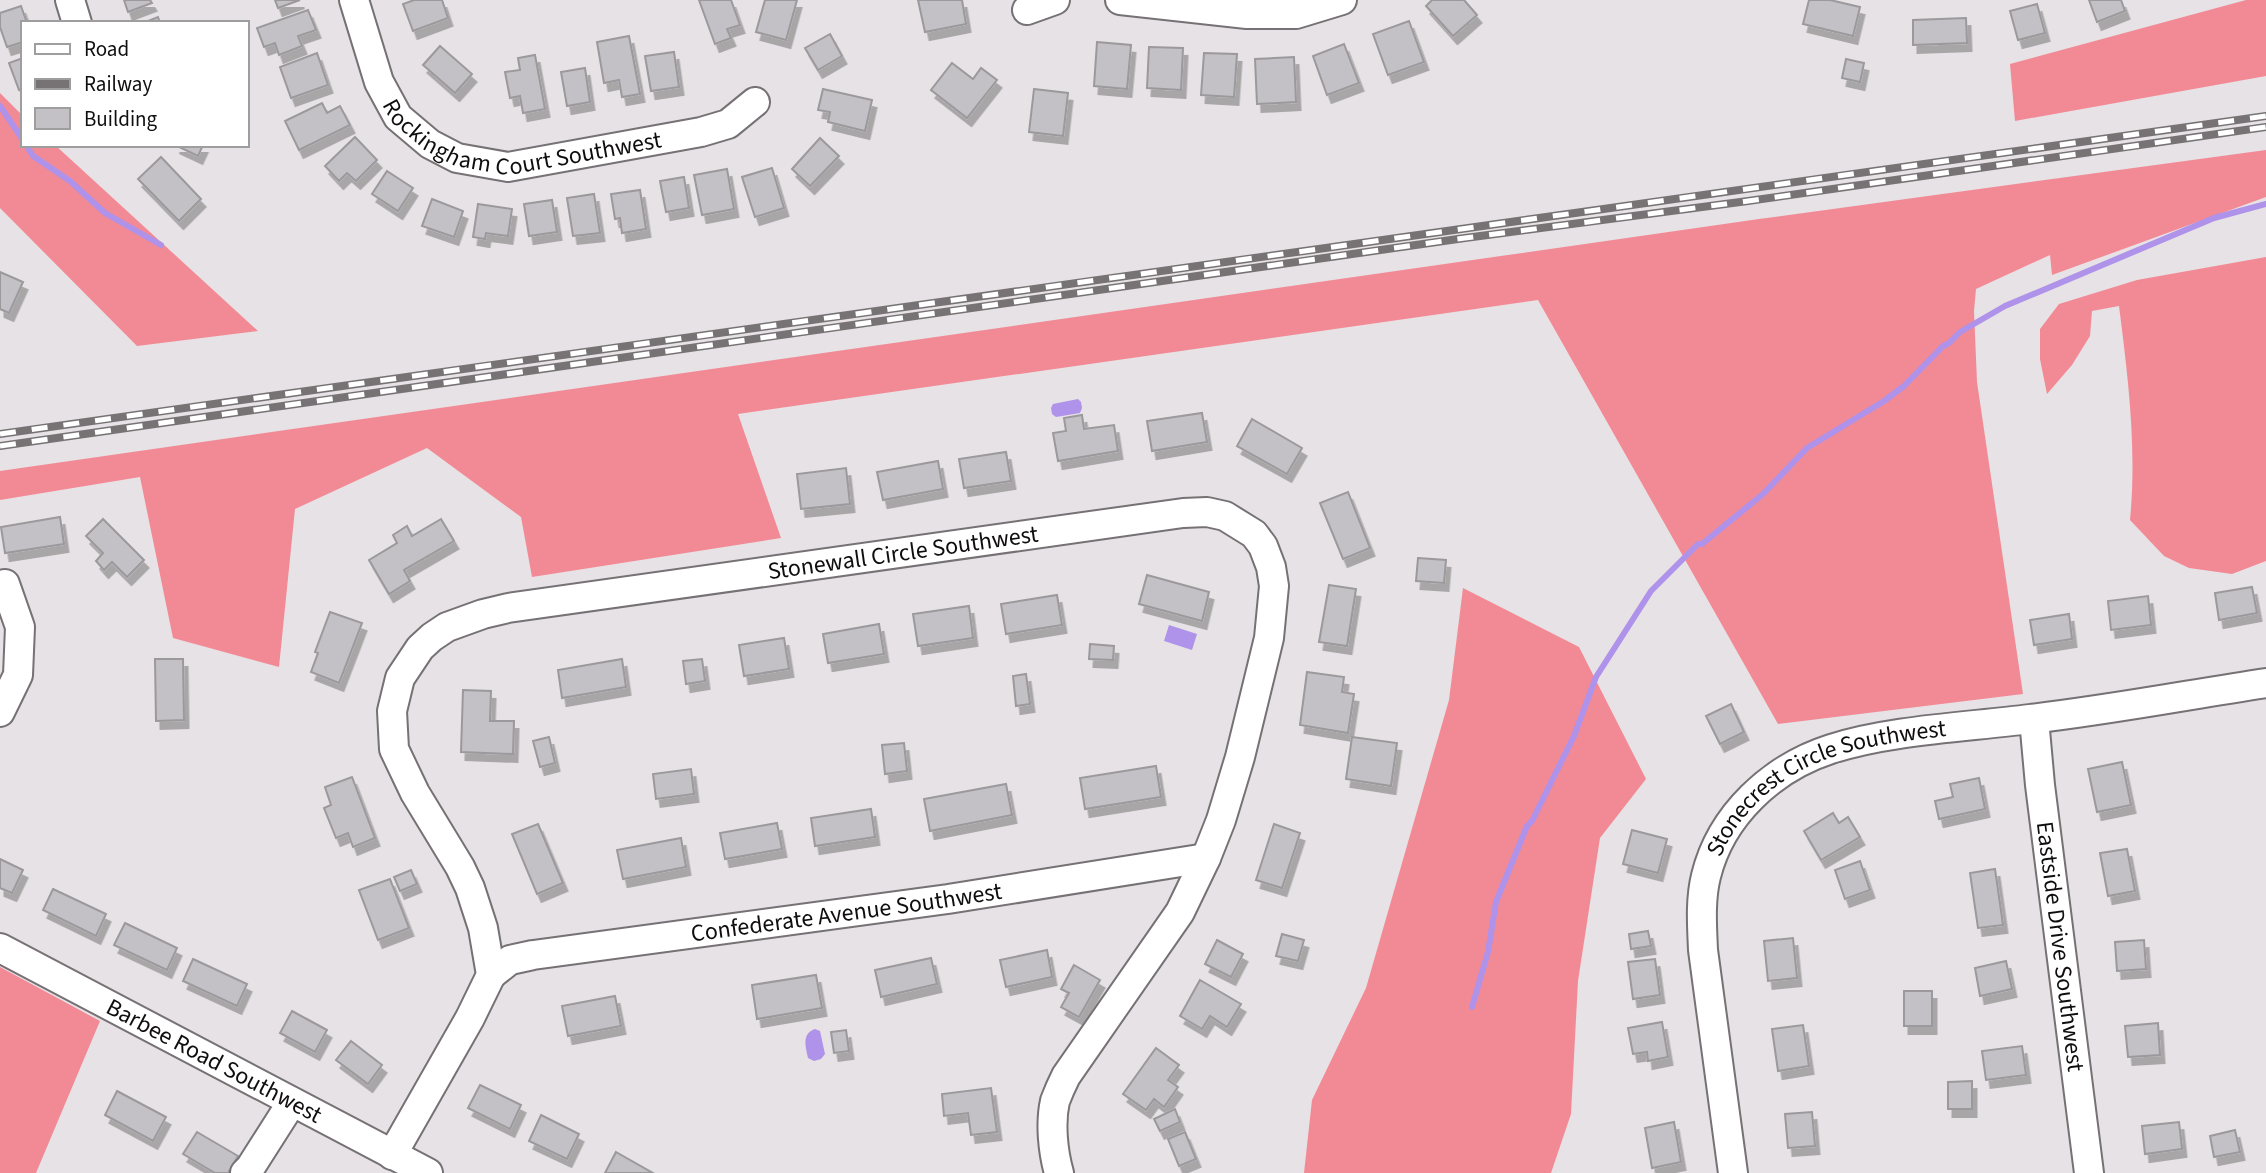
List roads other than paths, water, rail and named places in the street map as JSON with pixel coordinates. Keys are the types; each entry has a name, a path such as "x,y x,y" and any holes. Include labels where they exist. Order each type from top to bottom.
{"street":[{"path":"70,0 76,21"},
{"name":"Rockingham Court Southwest","path":"354,0 379,82 398,117 430,144 457,158 508,167 701,132 728,124 755,102"},
{"path":"1027,10 1055,0"},
{"path":"1120,0 1247,14 1296,14 1342,0"},
{"name":"Stonewall Circle Southwest","path":"491,975 483,929 470,888 415,793 394,748 392,711 400,678 420,648 447,627 508,608 1183,513 1207,512 1225,516 1254,534 1263,546 1275,586 1269,638 1240,757 1221,820 1180,912 1066,1076 1056,1100 1053,1119 1059,1173"},
{"path":"0,585 5,584 20,627 9,657 18,675 0,712"},
{"name":"Stonecrest Circle Southwest","path":"1733,1173 1701,919 1706,877 1718,842 1741,807 1756,792 1791,766 1831,749 1889,737 2034,719 2266,683"},
{"name":"Eastside Drive Southwest","path":"2034,719 2089,1173"},
{"name":"Confederate Avenue Southwest","path":"491,975 510,960 533,955 948,899 1206,858"},
{"name":"Barbee Road Southwest","path":"0,948 428,1173"},
{"path":"392,1155 470,1018 491,975"},
{"path":"244,1173 250,1168 292,1102"}],"waterway":[{"path":"0,106 21,137"},
{"path":"27,147 33,156 70,181 105,213 161,245"},
{"path":"1472,1007 1488,952 1496,902 1527,826 1532,821 1574,736 1596,677 1651,591 1698,544 1702,544 1763,494 1807,448 1904,386 1960,332 2005,306 2214,218 2266,204"}],"railway":[{"path":"0,434 2266,116"},
{"path":"0,446 2266,127"}]}
